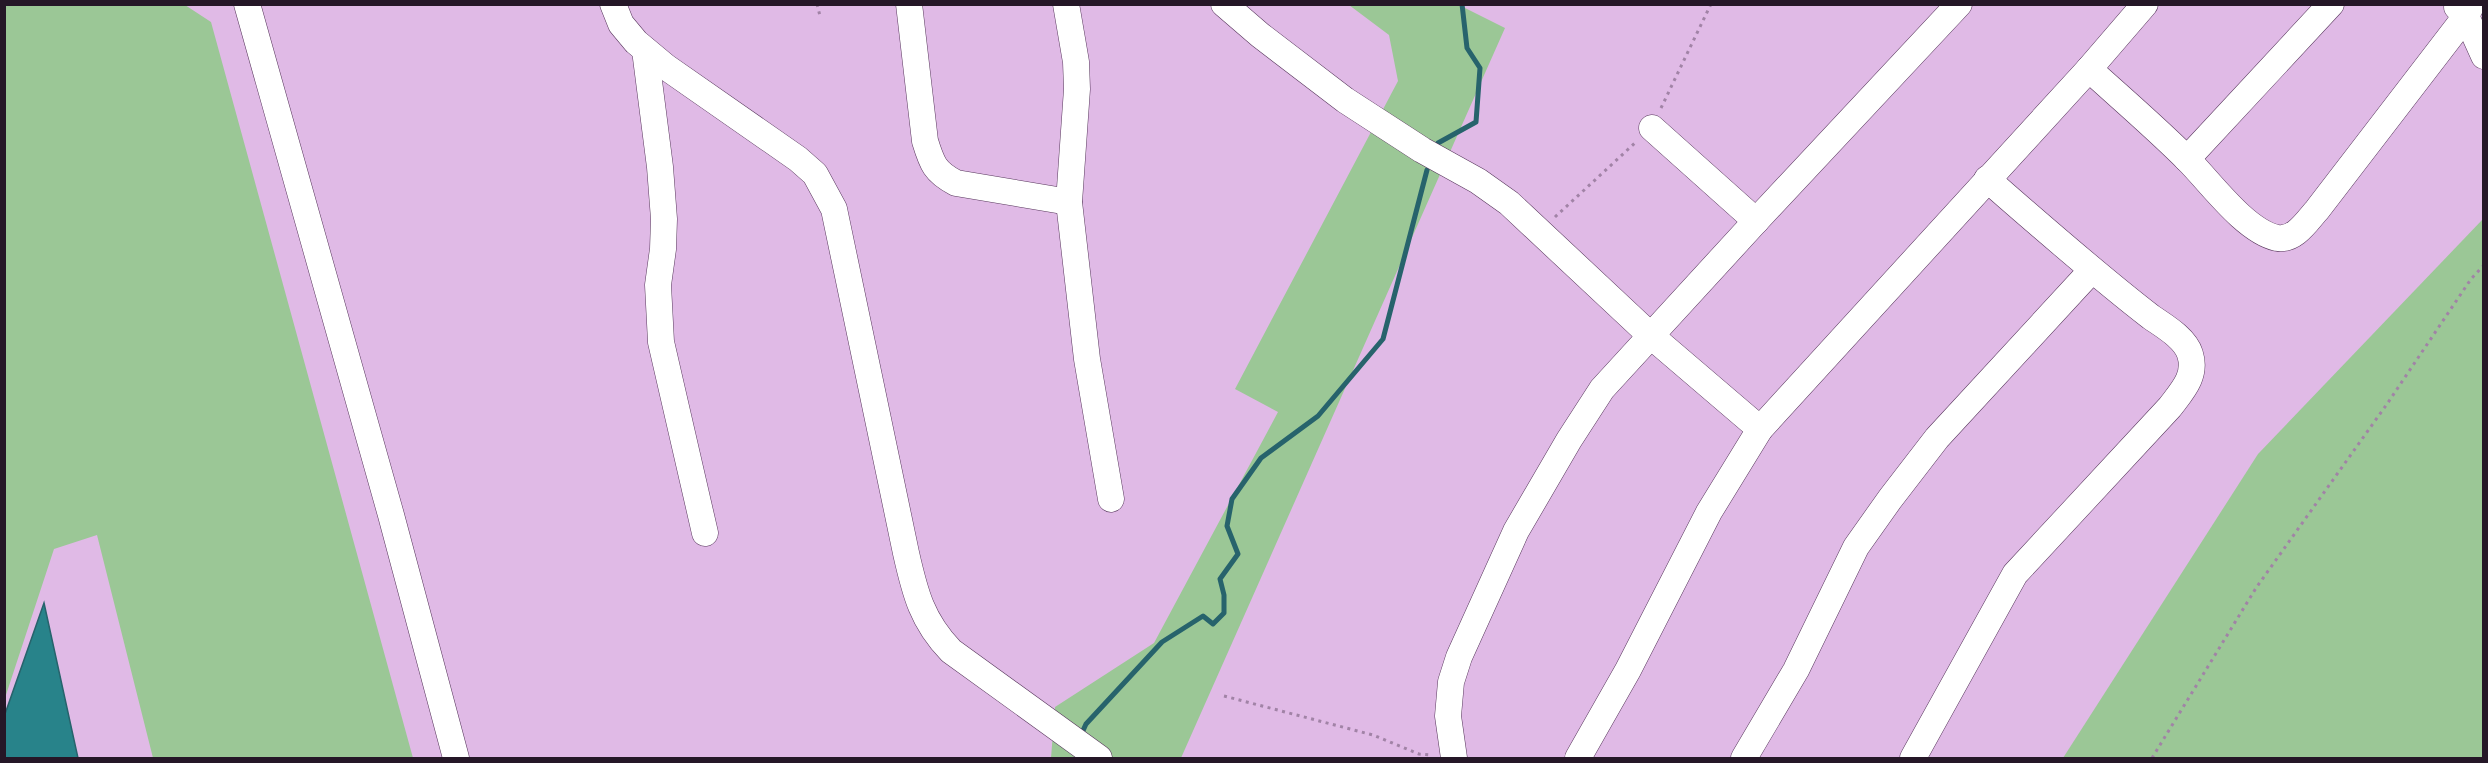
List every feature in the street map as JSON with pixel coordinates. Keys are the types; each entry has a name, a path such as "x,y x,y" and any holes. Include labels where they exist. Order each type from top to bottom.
{"street":[{"path":"247,4 391,515 456,759"},
{"path":"613,4 621,24 645,50 798,159 815,174 834,209 906,552 921,608 936,636 951,651 1093,754"},
{"path":"909,4 925,141 940,175 956,183 1069,202"},
{"path":"1066,4 1077,62 1069,202 1087,359 1111,499"},
{"path":"1224,4 1260,35 1345,100 1422,150 1478,181 1509,203 1650,335 1760,429"},
{"path":"1454,757 1448,716 1451,682 1459,657 1516,531 1569,440 1602,389 1959,4"},
{"path":"1578,759 1628,670 1709,512 1760,429 2089,69 2145,4"},
{"path":"2187,159 2331,4"},
{"path":"2089,69 2187,159 2237,212 2257,228 2276,238 2293,235 2317,210 2350,169 2464,8"},
{"path":"2464,8 2484,56"},
{"path":"645,50 660,167 664,219 658,285 661,342 705,533"},
{"path":"1652,128 1756,221"},
{"path":"1913,759 2015,574 2170,407 2189,383 2192,366 2190,352 2177,336 2091,271 1987,179"},
{"path":"1744,759 1796,670 1856,547 1870,527 1937,438 2091,271"}],"path":[{"path":"817,4 820,16"},
{"path":"2152,759 2256,588 2387,404 2471,279 2484,265"},
{"path":"1224,696 1373,735 1419,754 1454,757"}],"shaded area":[{"path":"5,4 185,5 211,22 413,758 153,758 97,535 54,549 5,698"},
{"path":"1349,5 1459,5 1505,28 1181,758 1051,758 1055,707 1154,643 1278,412 1235,389 1398,81 1389,35"},
{"path":"2483,219 2483,758 2063,758 2258,454"},
{"path":"44,603 78,758 5,758 5,714"}],"waterway":[{"path":"1438,143 1476,122 1480,68 1467,48 1462,4"},
{"path":"1081,735 1086,724 1162,642 1203,616 1213,624 1224,613 1224,595 1220,579 1238,554 1227,526 1232,499 1261,458 1318,416 1383,339 1427,170"}]}
